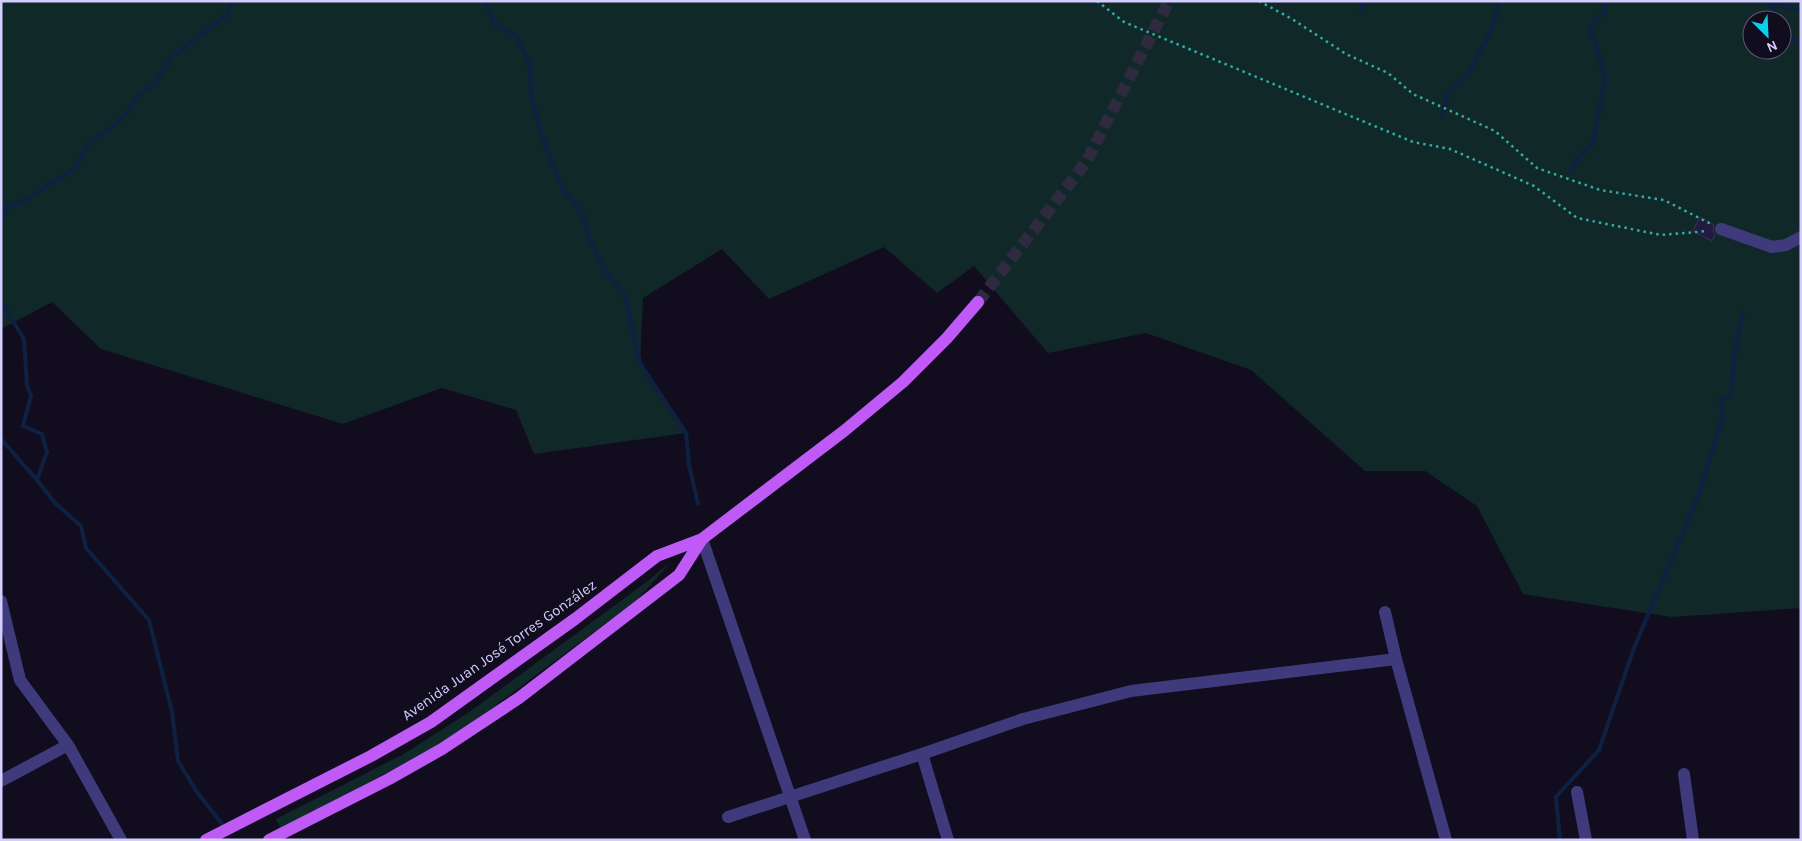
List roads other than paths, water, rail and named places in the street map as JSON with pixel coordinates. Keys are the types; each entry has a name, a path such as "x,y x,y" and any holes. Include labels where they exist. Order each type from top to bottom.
{"main road":[{"name":"Avenida Juan José Torres González","path":"206,840 371,756 431,722 574,619 657,556 702,539 844,431 903,382 947,338 978,302"},
{"name":"Avenida Juan José Torres González","path":"269,840 442,749 519,698 679,575 702,539"}],"street":[{"path":"1721,230 1772,247 1786,245 1801,237"},
{"path":"702,539 805,840"},
{"path":"1,601 20,680 68,745 121,840"},
{"path":"1386,612 1396,659 1446,840"},
{"path":"728,817 1023,719 1131,691 1396,659"},
{"path":"1,781 68,745"},
{"path":"922,754 948,840"},
{"path":"1684,774 1693,840"},
{"path":"1578,792 1586,840"}],"waterway":[{"path":"1,219 8,206 22,202 76,167 88,144 122,119 137,97 156,82 172,57 228,14 232,1"},
{"path":"485,1 494,23 517,37 530,66 531,94 540,130 553,167 565,192 583,214 589,237 603,268 625,296 640,363 686,433 689,465 698,504"},
{"path":"1361,10 1364,1"},
{"path":"1442,118 1448,94 1468,74 1494,25 1498,1"},
{"path":"1570,172 1580,155 1593,143 1605,78 1596,46 1589,30 1605,10 1606,1"},
{"path":"1769,1 1775,10"},
{"path":"1773,1 1788,8 1801,11"},
{"path":"1792,38 1801,46"},
{"path":"1,202 8,206"},
{"path":"1,302 24,339 27,385 31,396 23,426 42,434 47,452 37,480 56,504 81,526 86,548 149,620 172,712 178,761 197,792 222,824"},
{"path":"1560,840 1556,797 1599,750 1634,648 1697,499 1723,417 1721,399 1731,394 1735,350 1743,313"},
{"path":"1,439 37,480"}],"tunnel":[{"path":"978,302 1086,162 1169,1"}]}
